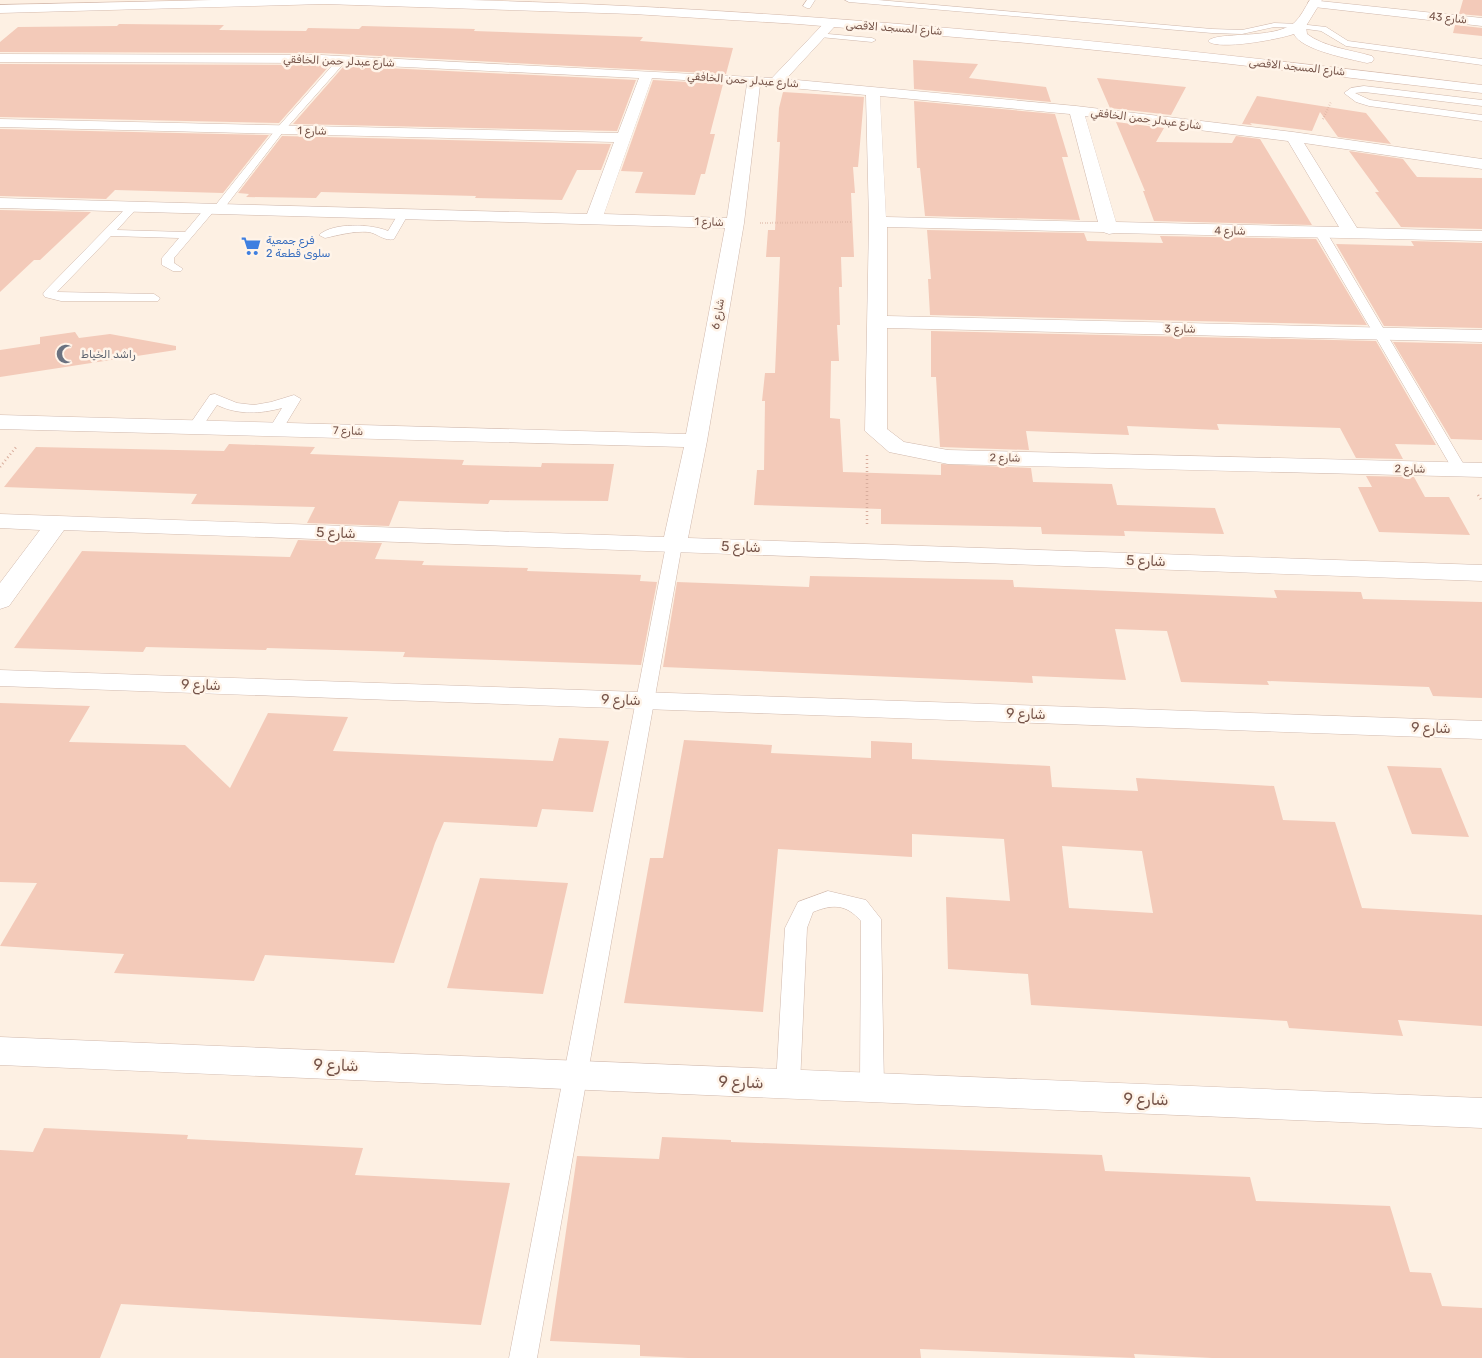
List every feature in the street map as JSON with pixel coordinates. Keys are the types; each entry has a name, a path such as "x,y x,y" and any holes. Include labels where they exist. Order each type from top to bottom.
{"street":[{"path":"0,0 15,0"},
{"name":"شارع المسجد الاقصى","path":"303,0 602,8 961,32 1157,51 1482,89"},
{"path":"0,10 326,0"},
{"name":"شارع 43","path":"1415,14 1423,0"},
{"path":"1215,41 1271,37 1284,34 1298,26 1315,2"},
{"name":"شارع 43","path":"1315,2 1482,22"},
{"path":"793,5 809,3 826,8"},
{"name":"شارع المسجد الاقصى","path":"846,4 1283,48"},
{"path":"602,8 752,12 764,9 756,5"},
{"path":"961,32 910,26 901,23 900,20 914,18 1066,26"},
{"path":"776,82 831,23"},
{"path":"1298,26 1301,30 1300,35 1308,42 1367,58"},
{"name":"شارع المسجد الاقصى","path":"1301,51 1482,72"},
{"name":"شارع عبدلر حمن الخافقي","path":"0,58 342,60 776,82 1076,110 1293,137 1482,164"},
{"path":"594,218 647,74"},
{"name":"شارع 6","path":"674,544 696,441 735,223 754,81"},
{"path":"873,90 878,222 876,432"},
{"path":"1076,110 1109,229"},
{"name":"شارع 1","path":"0,123 624,138"},
{"path":"1293,137 1351,233"},
{"name":"شارع 1","path":"0,203 735,223"},
{"name":"شارع 4","path":"878,222 1109,229 1482,236"},
{"name":"شارع 3","path":"878,322 1482,336"},
{"name":"شارع 7","path":"0,422 696,441"},
{"name":"شارع 2","path":"876,432 897,447 948,457 1482,470"},
{"name":"شارع 5","path":"0,521 1482,573"},
{"path":"0,601 57,523"},
{"name":"شارع 9","path":"0,678 1482,730"},
{"name":"شارع 9","path":"0,1051 1482,1113"}],"lane":[{"path":"846,4 1087,19 1212,31 1242,32 1274,25 1298,26 1322,29 1346,43 1482,62"},
{"path":"820,35 872,40"},
{"path":"177,269 168,265 167,262 187,235 214,209 342,60"},
{"path":"1454,99 1461,86"},
{"path":"1482,103 1364,89 1354,90 1349,94 1352,97 1369,103 1482,118"},
{"path":"133,207 49,294 61,297 154,298"},
{"path":"341,212 325,235 342,230 368,229 385,233 390,237 404,213"},
{"path":"107,233 187,235"},
{"path":"1321,233 1382,334 1460,470"},
{"path":"195,427 215,398 228,406 254,409 273,407 294,399 276,430"},
{"path":"523,1358 674,544"},
{"path":"788,1084 796,928 805,908 828,898 860,905 871,919 872,1087"}],"path":[{"path":"1313,140 1337,88 1354,90"},
{"path":"735,223 878,222"},
{"path":"868,551 867,455 876,432"}],"building":[{"path":"1463,0 1482,0 1482,16 1459,14"},
{"path":"119,24 224,25 219,30 306,31 308,28 359,29 362,26 475,29 474,31 643,37 640,41 733,48 726,74 321,53 0,52 0,42 18,27 117,26"},
{"path":"1455,25 1482,28 1482,36 1453,33"},
{"path":"913,60 978,64 969,78 1046,87 1051,102 914,89"},
{"path":"0,64 330,65 279,123 0,117"},
{"path":"344,66 636,80 617,131 293,124"},
{"path":"1097,78 1186,87 1171,115 1110,108"},
{"path":"653,80 723,84 710,134 715,134 705,174 701,174 695,195 635,193 643,172 621,171"},
{"path":"783,92 864,97 858,167 853,167 855,193 851,193 854,257 841,257 842,287 839,287 840,325 837,325 839,361 831,361 830,418 840,419 843,472 941,475 941,464 1031,468 1033,482 1112,484 1117,505 1215,508 1224,534 1124,531 1125,536 1042,534 1041,527 881,524 881,509 754,505 757,470 764,470 765,401 762,401 765,373 775,373 780,257 766,257 768,230 775,230 780,142 777,142 779,108"},
{"path":"1257,96 1366,113 1391,144 1338,137 1320,112 1312,131 1250,123 1252,125 1242,124"},
{"path":"914,101 1055,114 1068,157 1062,157 1080,220 925,216 920,168 917,168"},
{"path":"1116,122 1164,128 1156,142 1232,143 1236,136 1260,139 1312,225 1154,221 1143,191 1145,191"},
{"path":"0,129 269,135 223,193 115,190 106,199 0,196"},
{"path":"282,136 611,144 601,170 577,170 562,200 321,192 316,198 246,197 249,194 238,193"},
{"path":"1349,151 1403,159 1417,177 1482,178 1482,229 1401,227 1375,192 1379,192"},
{"path":"0,210 91,212 40,260 34,260 0,292"},
{"path":"927,230 1084,233 1087,241 1163,243 1160,236 1316,239 1367,325 930,315 928,279 931,279"},
{"path":"1411,241 1482,243 1482,328 1384,326 1336,244 1414,246"},
{"path":"931,331 1376,341 1436,445 1395,444 1403,459 1356,458 1340,428 1217,424 1219,430 1127,426 1129,435 1026,431 1029,450 940,447 936,377 931,377"},
{"name":"راشد الخياط","path":"75,332 79,338 110,334 176,346 176,350 0,377 0,350 40,344 40,337"},
{"path":"1393,342 1482,344 1482,440 1451,439"},
{"path":"229,444 315,447 310,454 464,460 462,465 541,467 542,463 614,464 608,501 490,500 488,504 399,501 389,526 307,523 315,507 191,504 197,494 4,487 36,447 224,451"},
{"path":"1366,476 1414,477 1425,497 1449,497 1470,535 1379,532 1358,487 1372,487"},
{"path":"298,540 382,543 375,559 424,561 422,565 528,568 527,571 641,575 640,581 657,582 641,665 403,657 405,652 267,648 266,650 146,647 143,652 14,648 82,551 290,557"},
{"path":"810,576 1013,580 1014,587 1277,598 1274,590 1361,592 1363,599 1482,602 1482,698 1433,696 1429,687 1267,681 1269,685 1181,682 1167,631 1115,629 1126,680 1032,676 1033,683 663,667 677,582 809,587"},
{"path":"0,703 90,706 69,742 185,745 230,788 268,713 348,717 333,751 553,761 559,738 609,741 593,812 542,809 537,827 444,822 394,963 265,955 254,981 114,973 124,954 0,946 37,883 0,882"},
{"path":"684,740 772,745 771,753 871,758 871,741 912,743 912,759 1050,766 1052,787 1138,791 1136,778 1274,786 1283,820 1335,822 1362,908 1482,915 1482,1026 1398,1020 1403,1036 1289,1028 1287,1021 1031,1005 1028,974 948,969 946,897 1010,901 1004,839 912,834 912,857 778,849 763,1012 624,1003 650,858 663,858","holes":["1062,846 1142,851 1153,913 1069,908"]},
{"path":"1387,766 1441,768 1469,837 1412,834"},
{"path":"480,878 568,883 543,994 447,988"},
{"path":"44,1128 188,1135 187,1139 363,1148 355,1175 510,1183 481,1325 121,1304 100,1358 0,1358 0,1150 33,1152"},
{"path":"662,1137 731,1140 731,1142 1102,1155 1105,1171 1250,1177 1256,1201 1390,1206 1410,1272 1431,1273 1442,1306 1482,1308 1482,1358 1212,1358 1134,1354 1135,1358 920,1349 921,1358 688,1358 640,1356 640,1345 550,1341 577,1156 659,1159"}],"place":[{"name":"فرع جمعية سلوى قطعة 2","path":"251,246"},
{"name":"راشد الخياط","path":"66,354"}]}
